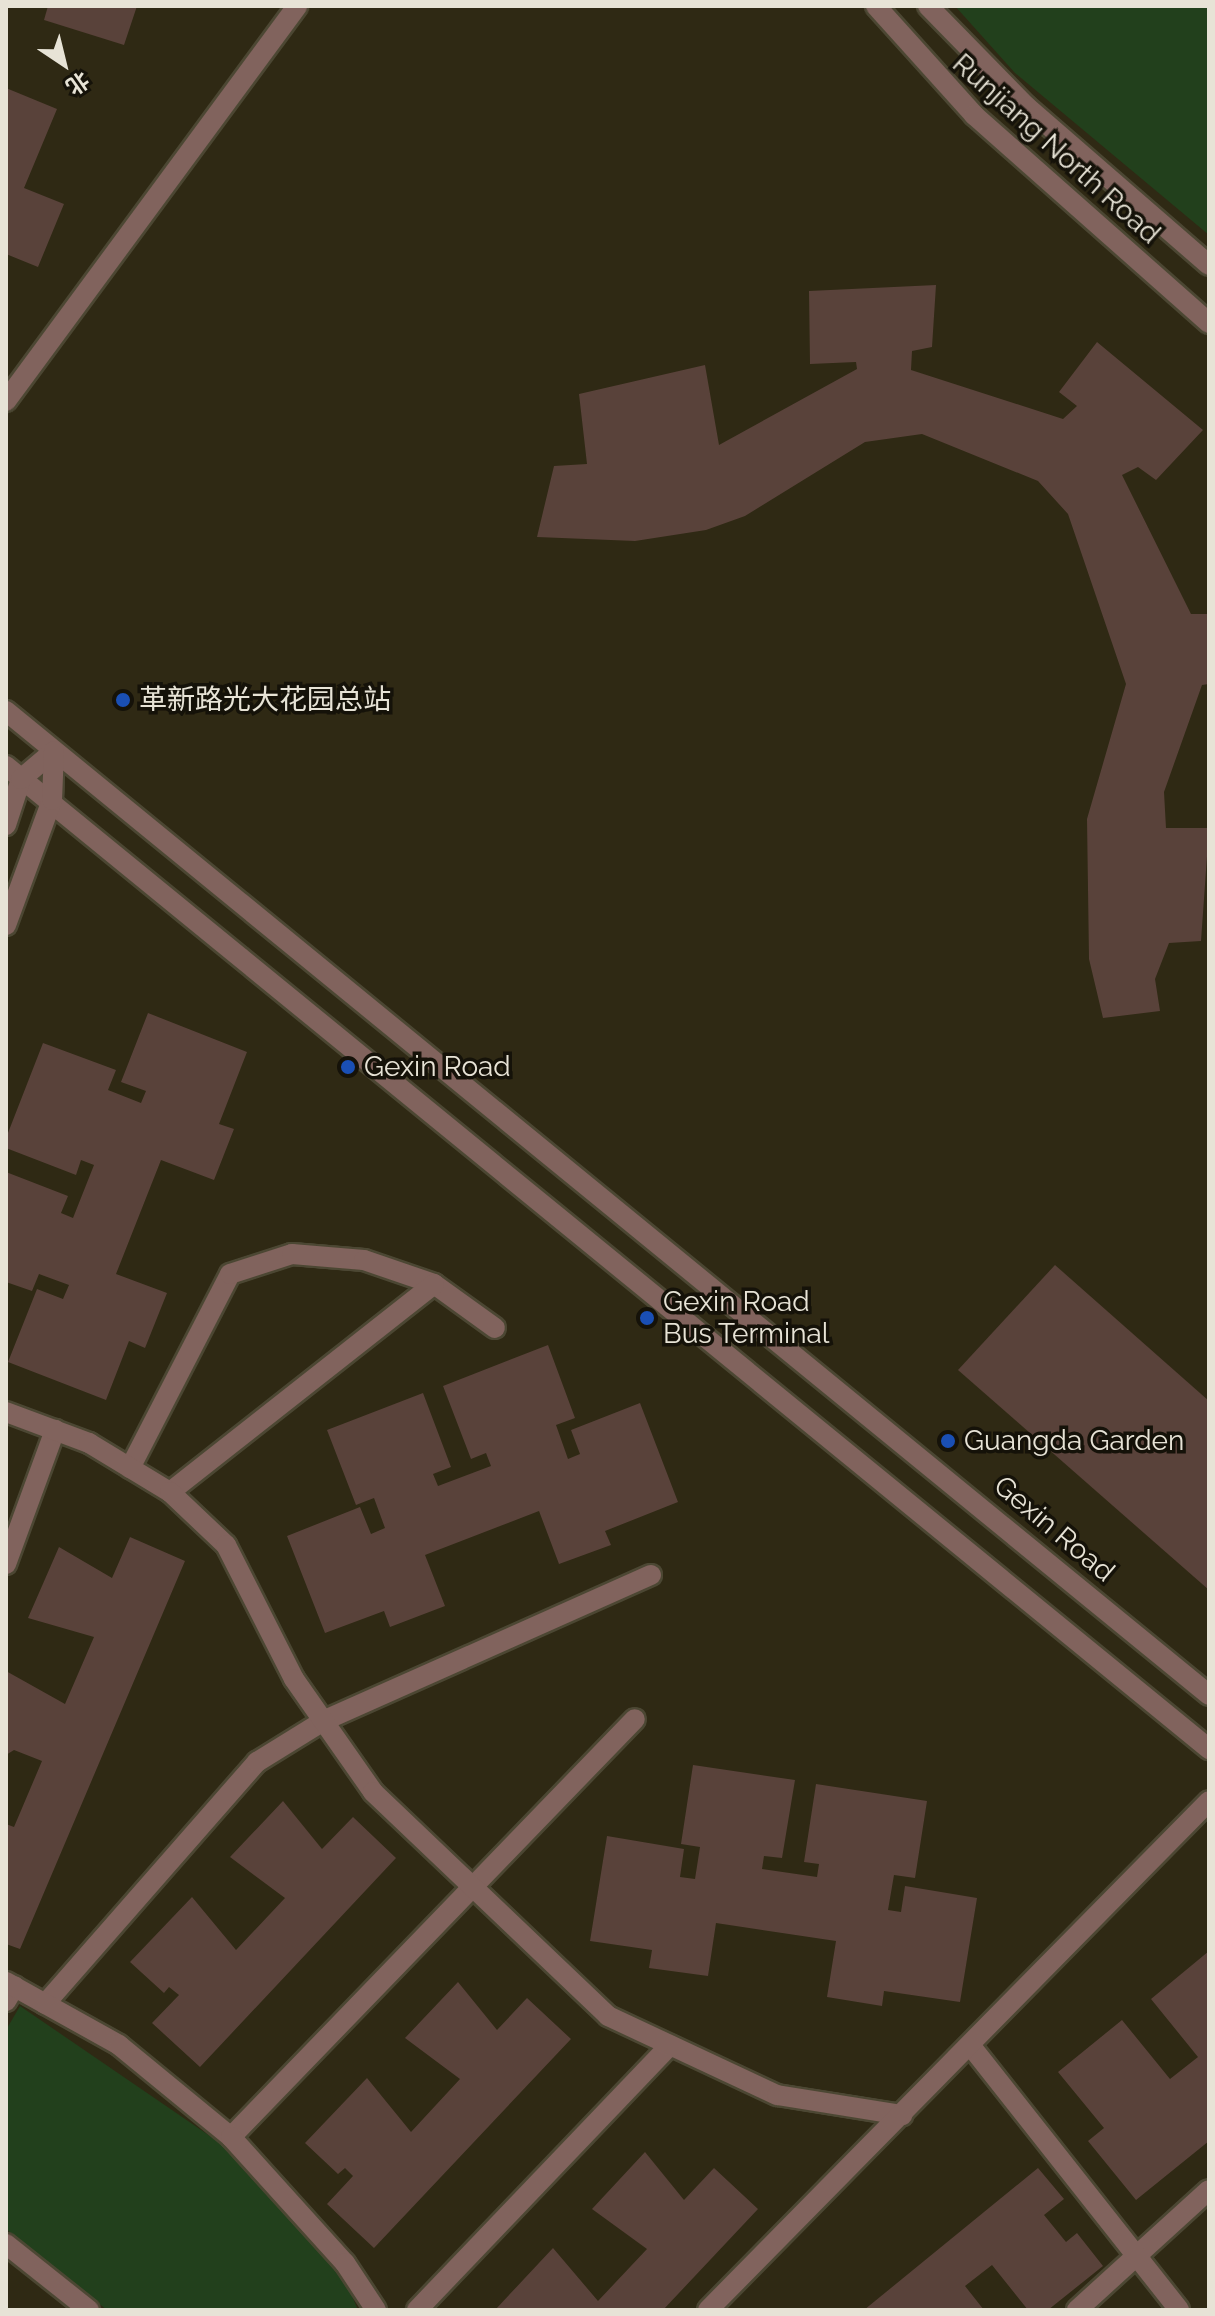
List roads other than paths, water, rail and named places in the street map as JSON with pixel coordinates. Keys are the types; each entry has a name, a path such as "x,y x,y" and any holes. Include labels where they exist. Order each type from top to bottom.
{"street":[{"path":"6,401 297,6"},
{"name":"Runjiang North Road","path":"876,6 974,115 1209,323"},
{"name":"Runjiang North Road","path":"928,6 1026,106 1209,265"},
{"name":"Gexin Road","path":"6,711 1209,1695"},
{"path":"14,773 54,751"},
{"path":"6,925 52,800 54,751"},
{"path":"14,773 52,800 1209,1749"},
{"path":"6,825 14,773"},
{"path":"130,1468 230,1274 292,1254 364,1260 434,1284 495,1328"},
{"path":"170,1492 434,1284"},
{"path":"6,1412 55,1430 170,1492 226,1545 323,1721 373,1792 470,1889 608,2016 777,2095 902,2115"},
{"path":"6,1564 55,1430"},
{"path":"45,2004 257,1762 323,1721 651,1575"},
{"path":"231,2137 635,1719"},
{"path":"708,2310 1209,1801"},
{"path":"9,1990 45,2004 119,2045 231,2137 345,2263 376,2310"},
{"path":"417,2310 670,2045"},
{"path":"970,2045 1179,2310"},
{"path":"1077,2310 1209,2190"},
{"path":"6,2244 89,2310"}],"place":[{"name":"革新路光大花园总站","path":"123,700"},
{"name":"Gexin Road","path":"348,1067"},
{"name":"Gexin Road Bus Terminal","path":"647,1318"},
{"name":"Guangda Garden","path":"948,1441"}]}
